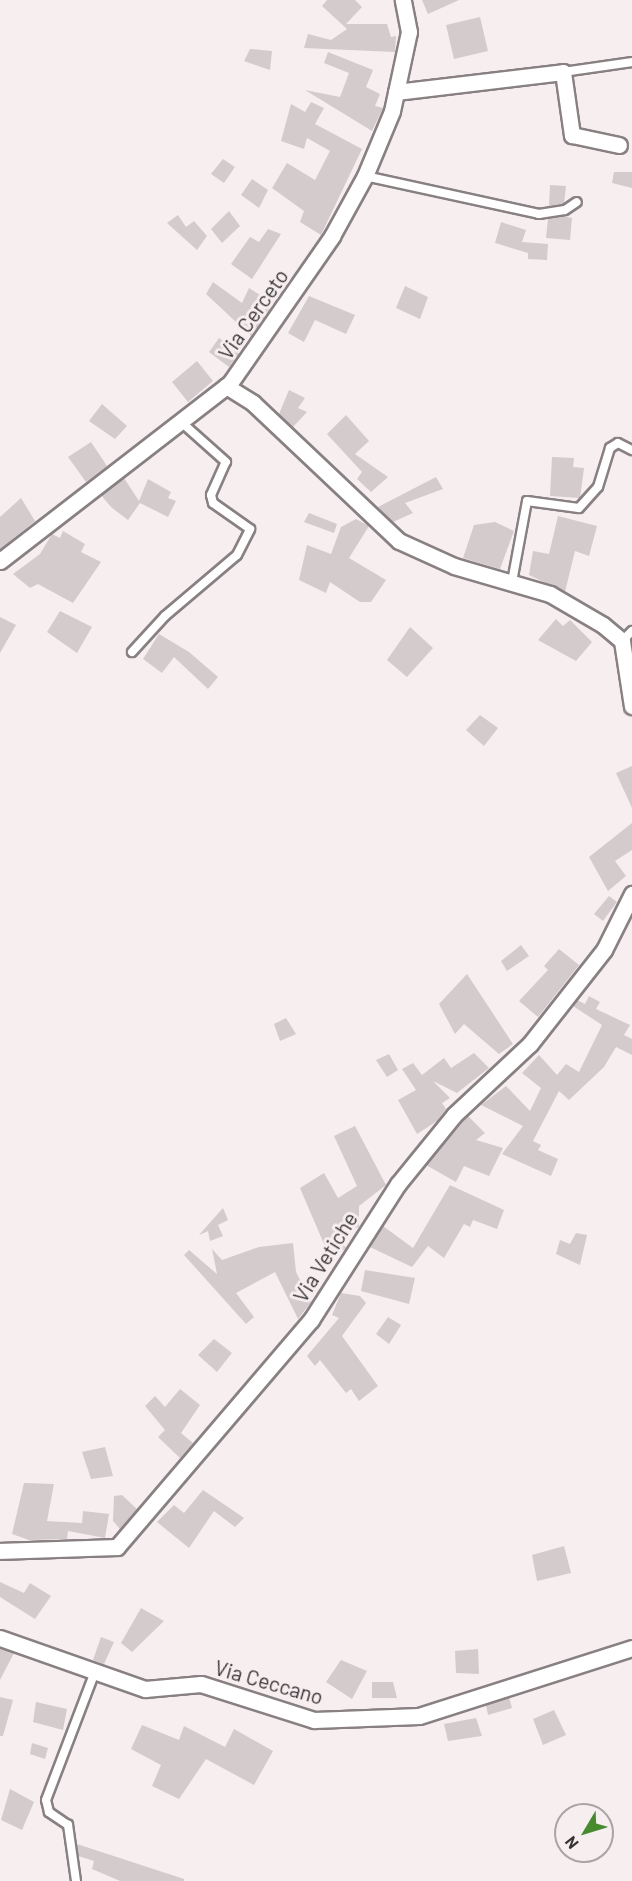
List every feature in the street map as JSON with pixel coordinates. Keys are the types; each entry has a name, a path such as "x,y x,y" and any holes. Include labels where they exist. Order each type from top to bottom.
{"street":[{"name":"Via Cerceto","path":"0,561 180,420 226,387 332,236 365,176 396,92 409,32 403,0"},
{"path":"396,92 563,72 572,135 619,145"},
{"path":"226,387 253,403 399,541 454,566 512,582 581,609 627,636 632,706"},
{"name":"Via Vetiche","path":"0,1551 117,1547 311,1320 398,1184 454,1115 530,1044 604,950 632,894"},
{"name":"Via Ceccano","path":"0,1638 145,1689 201,1684 315,1720 419,1716 632,1648"}],"lane":[{"path":"563,72 632,62"},
{"path":"365,176 538,214 565,210 577,202"},
{"path":"132,652 165,616 237,555 249,536 245,522 213,503 211,495 226,470 223,454 180,420"},
{"path":"512,582 527,501 579,508 598,487 610,448 618,443 632,450"},
{"path":"76,1881 68,1825 49,1812 46,1800 94,1672"}],"building":[{"path":"327,0 355,0 362,7 346,24 387,24 391,37 396,36 395,52 304,48 308,34 331,40 347,29 322,6"},
{"path":"422,0 459,0 428,14"},
{"path":"480,17 488,51 454,59 446,25"},
{"path":"250,49 272,51 270,70 244,61"},
{"path":"328,52 373,70 366,87 380,94 375,106 383,108 372,131 305,90 340,97 349,73 324,63"},
{"path":"311,102 324,108 315,124 362,149 321,235 300,222 304,211 272,188 287,163 315,180 330,151 307,138 304,149 281,141 291,104 305,112"},
{"path":"223,159 235,167 224,183 211,174"},
{"path":"614,172 632,172 632,188 612,183"},
{"path":"252,179 268,190 259,208 241,195"},
{"path":"550,185 566,186 564,204 549,206"},
{"path":"229,211 240,226 222,243 211,229"},
{"path":"178,215 186,227 194,221 207,236 197,250 167,223"},
{"path":"563,216 572,218 570,240 546,238 548,219"},
{"path":"501,222 526,230 522,242 548,244 547,260 528,259 528,253 495,243"},
{"path":"268,229 281,234 252,279 231,264 250,237 259,242"},
{"path":"213,282 242,303 249,288 273,303 251,336 206,294"},
{"path":"405,286 428,297 420,319 396,308"},
{"path":"309,296 355,315 346,334 315,320 304,342 288,333"},
{"path":"219,338 239,353 229,367 209,352"},
{"path":"197,361 213,381 188,402 172,382"},
{"path":"289,390 305,398 298,408 307,412 293,427 279,414"},
{"path":"102,404 127,426 115,439 89,421"},
{"path":"346,415 369,441 355,454 388,477 371,492 357,479 362,472 327,434"},
{"path":"91,442 107,466 86,482 68,457"},
{"path":"552,457 574,458 573,467 584,468 580,498 550,496"},
{"path":"436,477 443,489 405,503 413,513 393,522 378,507"},
{"path":"124,478 139,501 148,479 171,492 168,498 176,501 168,517 140,503 128,520 111,507 101,495"},
{"path":"21,498 35,521 0,549 0,517"},
{"path":"309,513 337,524 334,533 304,522"},
{"path":"558,516 597,526 589,556 575,551 565,592 529,575 533,551 549,554"},
{"path":"356,519 369,526 349,558 386,580 371,602 360,602 330,582 326,593 299,580 307,545 331,554 341,527"},
{"path":"495,522 514,531 500,569 463,558 474,525"},
{"path":"63,531 85,544 81,552 101,562 73,603 38,584 30,588 13,574 40,554 52,534 60,538"},
{"path":"60,611 92,627 77,653 47,632"},
{"path":"0,617 16,625 0,653"},
{"path":"556,619 563,626 570,620 592,642 576,661 538,640"},
{"path":"410,627 433,648 407,677 387,660"},
{"path":"159,634 189,652 218,677 208,689 174,657 162,673 143,659"},
{"path":"480,715 498,728 484,746 466,730"},
{"path":"632,766 632,808 616,773"},
{"path":"632,823 632,850 615,861 626,876 608,891 589,857"},
{"path":"609,896 617,902 603,921 594,914"},
{"path":"521,945 529,956 507,971 501,961"},
{"path":"559,949 579,965 538,1017 519,1001 548,970 544,966"},
{"path":"467,974 513,1044 499,1054 464,1024 455,1034 439,1004"},
{"path":"589,996 600,1002 596,1009 630,1025 624,1035 632,1039 632,1055 616,1047 604,1067 569,1100 559,1091 533,1141 541,1145 538,1150 558,1159 551,1176 502,1154 523,1126 481,1105 506,1086 530,1111 541,1088 522,1073 539,1055 557,1075 566,1064 579,1072 602,1025 573,1006 577,1000 585,1004"},
{"path":"286,1018 296,1034 280,1041 274,1024"},
{"path":"474,1053 489,1068 457,1093 433,1081 450,1098 442,1103 446,1109 437,1121 417,1134 398,1100 416,1090 402,1069 413,1063 422,1075 444,1058 451,1068"},
{"path":"389,1054 398,1070 387,1077 376,1060"},
{"path":"468,1116 485,1133 476,1140 503,1148 489,1176 464,1166 456,1182 426,1165"},
{"path":"355,1126 386,1185 359,1206 359,1227 336,1233 346,1248 330,1258 300,1188 324,1173 338,1198 357,1186 334,1136"},
{"path":"450,1185 504,1210 497,1229 473,1220 470,1227 464,1224 444,1258 428,1246 412,1267 370,1247 383,1226 413,1248"},
{"path":"223,1208 228,1220 218,1225 223,1236 210,1241 208,1231 199,1235"},
{"path":"576,1233 587,1235 580,1265 556,1254 560,1240 570,1244"},
{"path":"293,1243 296,1272 311,1302 298,1319 275,1272 236,1293 254,1317 246,1324 184,1255 189,1250 217,1274 212,1249 222,1260 259,1247"},
{"path":"365,1270 415,1278 409,1304 361,1291"},
{"path":"341,1293 360,1296 366,1303 342,1336 378,1386 359,1401 351,1389 346,1393 320,1360 315,1366 307,1356 339,1318 332,1315"},
{"path":"388,1317 401,1325 389,1344 376,1334"},
{"path":"214,1339 232,1353 217,1372 198,1355"},
{"path":"180,1389 200,1405 181,1433 193,1443 180,1458 158,1437 165,1430 145,1406 155,1396 165,1407"},
{"path":"105,1447 113,1476 91,1479 82,1452"},
{"path":"24,1483 54,1484 47,1521 82,1523 83,1511 109,1514 105,1538 68,1531 67,1539 29,1540 12,1534"},
{"path":"203,1490 244,1518 235,1527 214,1511 189,1548 157,1522 174,1505 184,1513"},
{"path":"122,1495 137,1509 120,1529 113,1521 114,1496"},
{"path":"564,1546 571,1573 537,1581 532,1555"},
{"path":"0,1582 24,1593 30,1583 51,1596 35,1619 0,1597"},
{"path":"141,1608 164,1621 132,1652 121,1643"},
{"path":"101,1637 114,1642 104,1664 93,1660"},
{"path":"0,1648 14,1653 0,1680"},
{"path":"478,1649 479,1674 456,1673 455,1651"},
{"path":"341,1660 367,1671 352,1699 326,1682"},
{"path":"372,1682 393,1682 397,1698 372,1698"},
{"path":"0,1697 13,1700 3,1736 0,1736"},
{"path":"509,1697 512,1708 488,1715 486,1705"},
{"path":"36,1702 67,1709 63,1730 33,1722"},
{"path":"554,1710 566,1735 543,1745 533,1719"},
{"path":"476,1718 482,1736 448,1741 444,1724"},
{"path":"142,1725 179,1740 184,1726 225,1747 234,1729 273,1751 254,1785 206,1759 179,1799 152,1786 161,1765 131,1749"},
{"path":"32,1743 48,1748 45,1759 30,1754"},
{"path":"10,1789 34,1802 22,1830 1,1820"},
{"path":"77,1844 184,1879 184,1881 120,1881 92,1869 94,1861 78,1856"}]}
